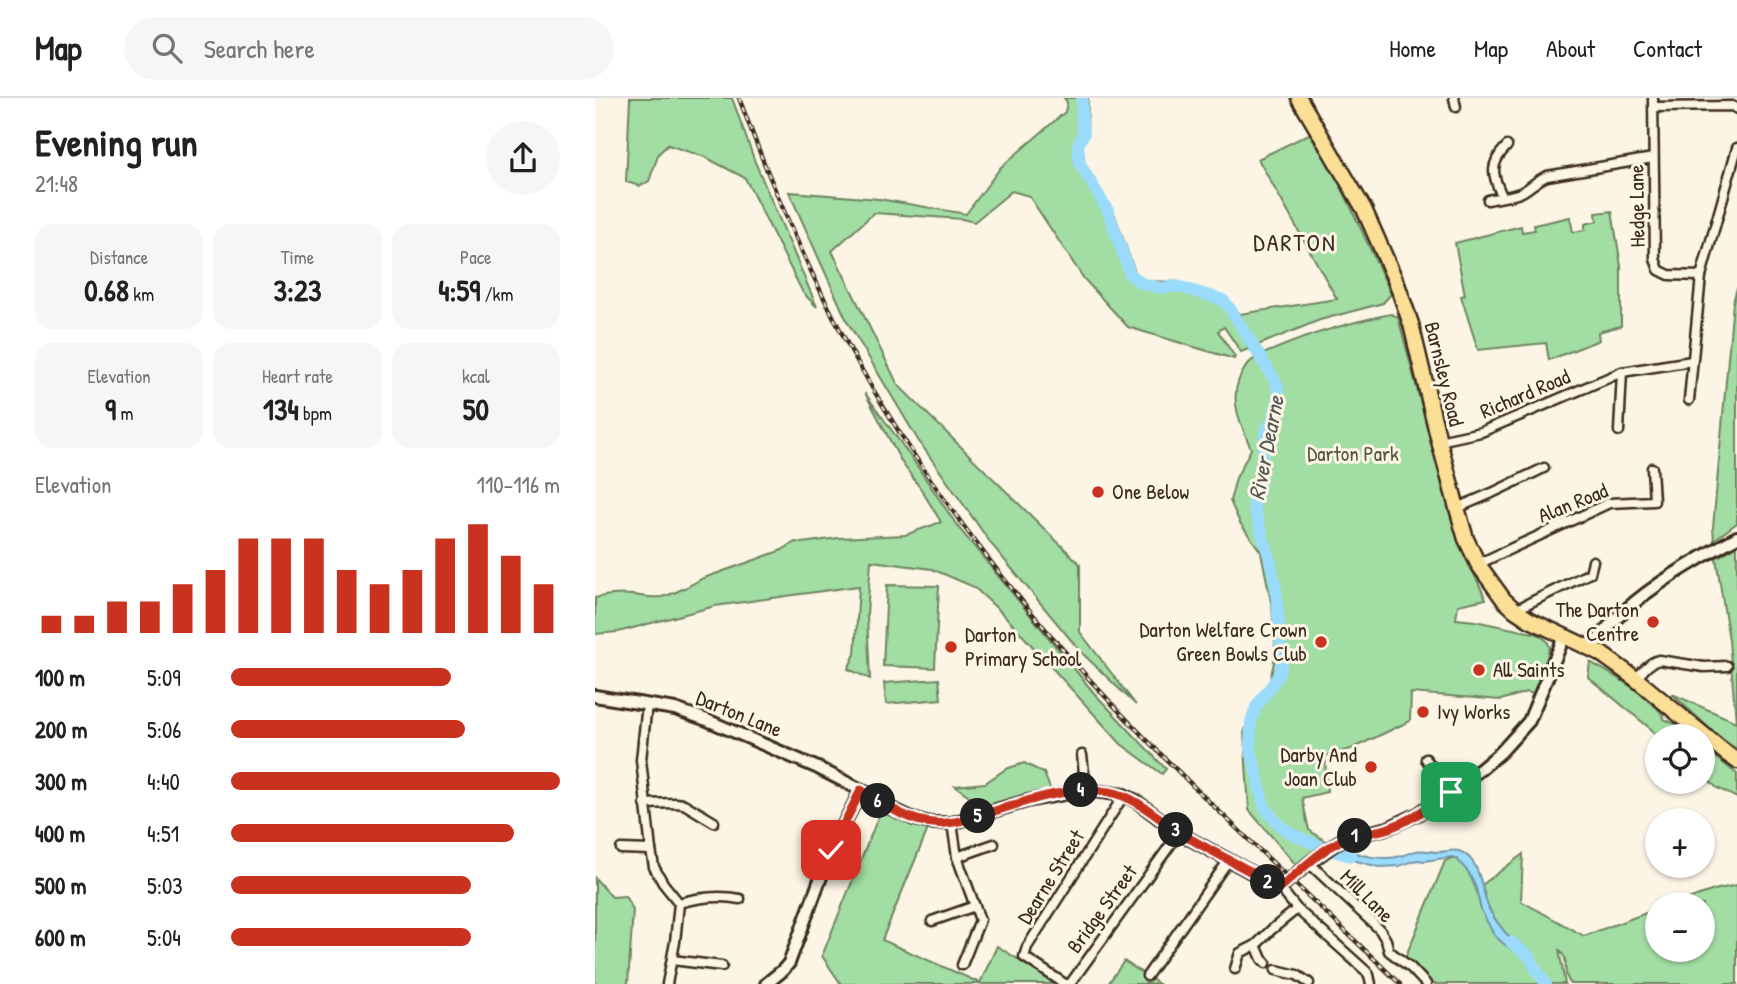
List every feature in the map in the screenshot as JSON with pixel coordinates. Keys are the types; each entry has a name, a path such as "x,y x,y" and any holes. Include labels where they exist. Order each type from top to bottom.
{"highway":[{"name":"Barnsley Road","path":"1300,98 1364,209 1397,284 1411,324 1466,539 1493,587 1515,610 1530,620 1593,649 1636,679 1732,757"}],"main road":[{"path":"1593,649 1608,626 1669,576 1737,537"},
{"path":"952,824 1027,801 1086,790 1124,795 1179,832 1280,888 1335,844 1349,837 1388,828 1418,814 1451,792 1501,752 1529,721 1565,637"},
{"name":"Darton Lane","path":"595,696 675,709 707,720 818,768 914,819 952,824"},
{"path":"766,984 789,963 831,850 861,790"}],"street":[{"path":"1653,103 1732,106 1737,109"},
{"name":"Hedge Lane","path":"1653,103 1655,259 1659,270 1669,275 1701,276"},
{"path":"1502,196 1496,184 1495,161 1507,146"},
{"path":"1689,400 1701,276 1737,148"},
{"path":"1488,200 1518,194 1547,176 1653,158"},
{"name":"Richard Road","path":"1439,441 1481,432 1622,372 1692,361"},
{"path":"1619,431 1622,372"},
{"path":"1457,508 1544,468"},
{"name":"Alan Road","path":"1478,564 1609,503 1654,501 1652,468"},
{"path":"1515,610 1590,573 1593,561"},
{"path":"1636,679 1645,668 1659,660 1704,667 1727,666"},
{"path":"647,704 641,760 651,850 654,867 680,903 667,984"},
{"path":"1081,755 1086,790"},
{"path":"1426,759 1451,792"},
{"name":"Dearne Street","path":"1046,971 1024,957 1027,947 1124,795"},
{"path":"645,804 684,804 714,822"},
{"path":"952,824 957,858 980,920 962,965"},
{"name":"Bridge Street","path":"1046,971 1065,984 1070,984 1179,832"},
{"path":"957,858 994,844"},
{"path":"621,849 651,850"},
{"path":"1142,962 1149,972 1228,861"},
{"name":"Mill Lane","path":"1309,863 1380,930 1389,951 1426,984"},
{"path":"1280,888 1297,909 1366,971 1371,984"},
{"path":"680,903 702,897 726,896 740,899"},
{"path":"932,921 975,906"},
{"path":"1235,969 1240,953 1256,944 1297,909"},
{"path":"1256,944 1266,963"},
{"path":"672,960 722,965"},
{"path":"1276,970 1297,975 1309,983"}],"green space":[{"path":"630,98 732,98 755,162 817,307 803,293 745,178 705,157 668,145 659,153 649,181 640,186 626,182"},
{"path":"1064,98 1088,98 1087,134 1081,145 1084,164 1113,210 1135,272 1145,281 1179,282 1225,297 1240,314 1337,299 1258,159 1311,133 1343,190 1391,294 1383,303 1320,320 1241,352 1224,327 1218,331 1234,359 1128,327 1084,279 1029,196 1012,191 974,222 874,213 832,251 898,385 1080,564 1080,632 1136,705 1081,652 992,545 918,440 847,321 789,192 879,199 966,214 1001,167 1065,112 1067,102"},
{"path":"1612,211 1621,266 1621,326 1598,332 1599,340 1549,360 1546,343 1478,350 1461,296 1465,295 1455,243 1521,226 1522,232 1535,230 1534,225 1570,217 1573,232 1585,230 1585,224 1597,221 1596,213"},
{"path":"1737,288 1737,523 1714,540 1733,302"},
{"name":"Darton Park","path":"1391,314 1398,317 1453,524 1486,599 1458,605 1456,619 1538,634 1550,647 1535,694 1527,692 1501,700 1411,693 1410,721 1351,749 1325,756 1327,792 1302,798 1309,830 1328,843 1296,865 1249,810 1244,733 1251,712 1270,680 1275,644 1272,607 1261,552 1240,523 1230,501 1236,478 1251,449 1236,408 1236,391 1246,367 1260,355 1316,334"},
{"path":"865,393 958,527 1094,693 1166,769 1162,774 1121,744 1005,616 974,587 932,569 871,561 867,614 870,679 848,669 855,654 859,586 715,606 618,632 595,634 595,598 619,595 665,596 701,579 782,550 795,542 905,535 941,522 902,463"},
{"path":"1737,546 1737,749 1715,733 1715,724 1705,724 1672,694 1736,722 1729,640 1716,558"},
{"path":"887,585 939,586 935,668 883,666"},
{"path":"1590,662 1643,695 1653,703 1664,719 1675,724 1645,724 1588,677"},
{"path":"939,679 941,699 886,704 884,683"},
{"path":"1715,757 1737,774 1737,798 1717,788"},
{"path":"1024,763 1044,773 1051,791 989,810 955,786 985,783 1006,769"},
{"path":"881,810 928,829 882,940 980,983 997,946 1057,984 841,984 822,956"},
{"path":"1523,854 1521,901 1584,936 1645,913 1645,962 1715,962 1715,892 1708,892 1737,885 1737,984 1570,984 1566,975 1565,958 1559,949 1565,984 1432,984 1405,958 1445,861 1451,858 1456,859 1466,869 1483,912 1523,956 1525,951 1503,930 1492,913 1482,885"},
{"path":"595,878 612,897 625,896 633,910 628,984 595,984"},
{"path":"1124,961 1159,984 1108,984"}],"water":[{"path":"1343,848 1380,858 1403,856 1421,850 1456,850 1467,855 1477,869 1490,911 1506,933 1525,951 1523,956 1494,935 1481,910 1469,873 1457,859 1452,857 1417,860 1399,866 1379,867 1330,856"}],"waterway":[{"name":"River Dearne","path":"1082,98 1084,133 1078,145 1080,164 1108,211 1130,274 1141,283 1161,288 1177,286 1223,300 1277,384 1279,397 1272,422 1265,432 1260,486 1254,494 1254,508 1276,588 1282,664 1277,678 1256,707 1251,722 1250,745 1264,806 1275,821 1297,836 1351,856"},
{"name":"River Dearne","path":"1511,942 1530,957 1546,984"}],"railway":[{"path":"739,98 789,223 848,345 905,441 969,534 1039,622 1114,706 1220,812 1400,984"}],"place":[{"name":"One Below","path":"1098,492"},
{"name":"The Darton Centre","path":"1653,622"},
{"name":"Darton Welfare Crown Green Bowls Club","path":"1321,642"},
{"name":"Darton Primary School","path":"951,647"},
{"name":"All Saints","path":"1479,670"},
{"name":"Ivy Works","path":"1423,712"},
{"name":"Darby And Joan Club","path":"1371,767"}],"district":[{"name":"DARTON","path":"1295,243"}],"route":[{"path":"831,850 861,790 914,819 952,824 1057,794 1086,790 1107,791 1136,801 1179,832 1280,888 1338,842 1388,828 1418,814 1451,792"}]}
